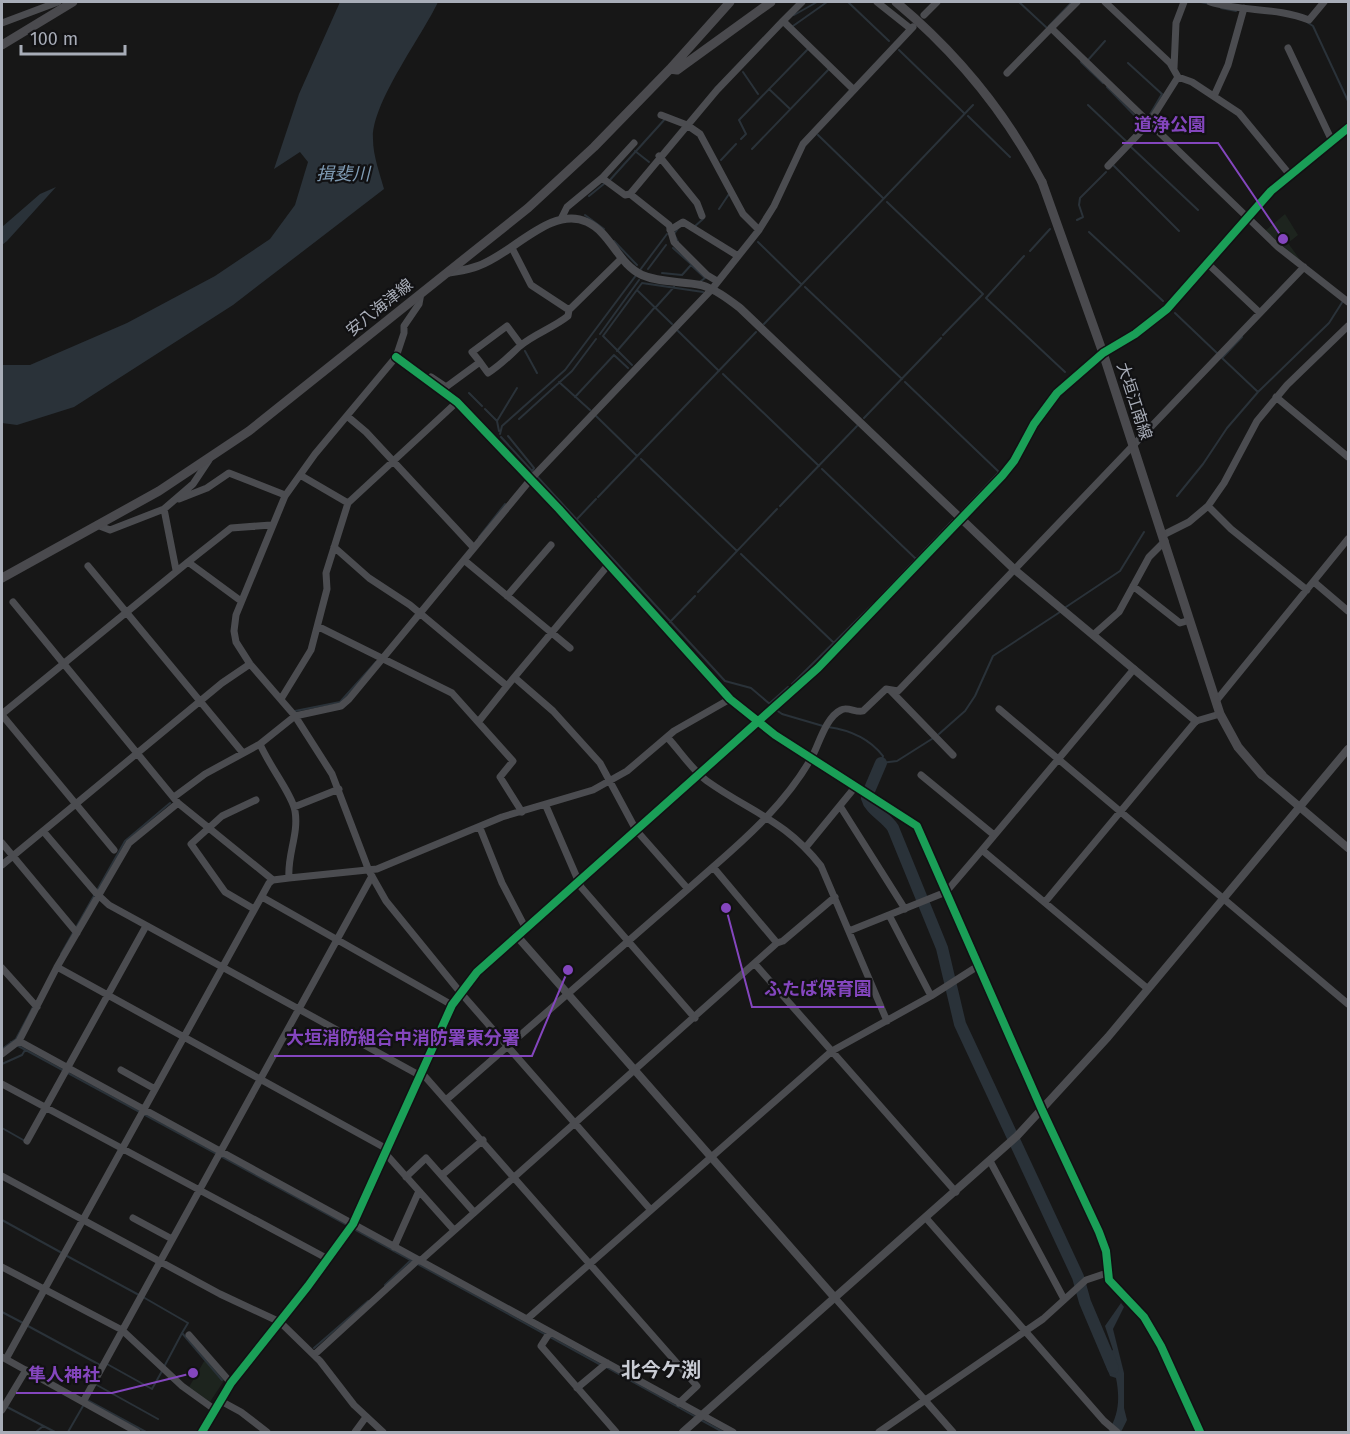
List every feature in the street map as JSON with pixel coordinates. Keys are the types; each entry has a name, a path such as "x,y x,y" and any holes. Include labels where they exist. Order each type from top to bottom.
{"main road":[{"path":"2,45 73,2"},
{"name":"安八海津線","path":"2,578 159,491 249,431 528,208 594,147 670,69 730,2"},
{"path":"670,69 677,70 771,2"},
{"name":"大垣江南線","path":"896,2 946,46 984,89 1018,138 1042,182 1103,353 1220,714 1238,747 1262,775"}],"street":[{"path":"2,23 58,2"},
{"path":"630,194 659,156 802,2"},
{"path":"2,1054 19,1041 76,933 129,843 206,774 260,744 295,716 341,706 531,479 712,289 759,230 803,144 853,88 912,28 877,2"},
{"path":"924,15 937,2"},
{"path":"1007,73 1077,2"},
{"path":"1105,2 1174,68 1179,77 1192,82 1239,113 1290,175"},
{"path":"1174,68 1176,23 1184,2"},
{"path":"1210,2 1281,12 1309,20 1324,2"},
{"path":"1214,96 1228,65 1244,8"},
{"path":"783,21 853,88"},
{"path":"1051,28 1220,194 1248,217 1278,247 1348,302"},
{"path":"1288,48 1332,141"},
{"path":"1108,166 1149,123 1179,77"},
{"path":"661,115 687,125 700,134 743,214 759,230"},
{"path":"202,1432 231,1383 353,1224 420,1074 460,992 495,954 818,668 1014,460 1050,400 1103,353 1135,334 1167,309 1248,217 1290,175 1348,128"},
{"path":"562,217 567,207 602,178 634,143"},
{"path":"659,156 697,202 702,216"},
{"path":"602,178 625,195 630,194 669,225 674,242 685,255 717,281"},
{"path":"447,273 478,266 512,248 548,223 562,217 576,218 589,223 622,258 644,276 712,289 740,308 1015,570 1196,721"},
{"path":"670,230 683,222 738,256"},
{"path":"512,248 531,285 569,310"},
{"path":"521,345 507,326 472,352 488,373 505,362 521,345 568,316 569,310 622,258"},
{"path":"1207,262 1260,313"},
{"path":"446,1100 769,818 812,758 827,727 839,711 844,708 863,711 886,689 898,691 1304,267"},
{"path":"421,292 419,304 404,326 405,333 396,357 285,495 241,601 234,631 236,642 250,664 295,716 339,789 370,874 399,918 507,1048 650,1209"},
{"path":"1093,635 1119,612 1154,549 1164,538 1208,506 1224,483 1251,429 1276,397 1348,326"},
{"path":"396,357 457,402 531,479 730,699 757,723 917,826 1042,1110 1099,1232 1106,1251 1109,1280 1144,1317 1161,1346 1200,1432"},
{"path":"426,379 430,377 446,387 480,362"},
{"path":"1276,397 1348,457"},
{"path":"280,699 311,650 319,627 327,589 326,573 348,503 457,402"},
{"path":"347,416 394,462 474,548"},
{"path":"166,506 193,484 210,458"},
{"path":"97,525 110,530 207,488 229,473 285,495"},
{"path":"300,475 348,503"},
{"path":"166,506 176,570"},
{"path":"1208,506 1231,529 1307,591"},
{"path":"114,850 2,715 125,611 231,528 271,525"},
{"path":"1216,701 1348,539"},
{"path":"507,596 551,544"},
{"path":"334,547 369,578 420,614 507,686"},
{"path":"464,560 570,648"},
{"path":"188,562 241,601"},
{"path":"479,721 609,564"},
{"path":"88,566 243,753"},
{"path":"1314,582 1348,611"},
{"path":"1133,586 1180,623 1190,620"},
{"path":"13,602 176,800 273,880 370,874 502,817 546,806 593,790 627,771 667,736 730,699"},
{"path":"319,627 381,660 452,693 513,761 500,777 522,812"},
{"path":"2,865 137,752 250,664"},
{"path":"849,931 946,892 1134,669"},
{"path":"515,678 564,723 600,763 636,830 688,888"},
{"path":"890,690 953,755"},
{"path":"999,709 1348,1004"},
{"path":"1045,902 1196,721 1220,714"},
{"path":"667,736 699,774 769,818 806,847 821,866 887,1021"},
{"path":"260,744 267,764 294,807 296,831 289,878"},
{"path":"683,1432 1014,1139 1148,989 1348,749"},
{"path":"921,775 994,835"},
{"path":"1262,775 1348,848"},
{"path":"806,847 856,786"},
{"path":"294,807 339,789"},
{"path":"254,909 225,892 191,844 193,839 222,816 256,800"},
{"path":"546,806 581,887 695,1018"},
{"path":"840,806 905,909"},
{"path":"480,828 495,867 525,927"},
{"path":"43,831 98,896 146,926 420,1074 483,1140 697,1386 680,1403"},
{"path":"2,843 76,933"},
{"path":"982,850 1148,989"},
{"path":"713,867 777,943"},
{"path":"83,1402 299,1009 370,874"},
{"path":"137,1432 4,1358 45,1291 254,909 273,880"},
{"path":"262,897 452,1005"},
{"path":"314,1355 473,1211 575,1124 777,943 783,941 835,897"},
{"path":"889,915 931,996"},
{"path":"27,1141 146,926"},
{"path":"516,935 953,1432"},
{"path":"755,964 956,1192"},
{"path":"527,1319 832,1051 931,996 978,966"},
{"path":"2,968 37,1007"},
{"path":"57,968 386,1150 406,1177 453,1229"},
{"path":"19,1041 142,1112 353,1224 733,1432"},
{"path":"121,1070 155,1089"},
{"path":"2,1084 328,1259"},
{"path":"442,1175 483,1140"},
{"path":"406,1177 426,1158 473,1211"},
{"path":"990,1161 1064,1299"},
{"path":"2,1176 220,1294 280,1322 314,1355 366,1417 383,1432"},
{"path":"394,1247 419,1191"},
{"path":"133,1218 172,1239"},
{"path":"926,1218 1106,1423 1118,1432"},
{"path":"2,1267 122,1330 182,1386 214,1409"},
{"path":"879,1432 1025,1331 1086,1280 1107,1273"},
{"path":"550,1332 541,1346 616,1432"},
{"path":"189,1335 231,1383"},
{"path":"577,1388 607,1363"},
{"path":"2,1410 26,1371"},
{"path":"219,1400 241,1412 267,1432"},
{"path":"355,1432 366,1417"}],"shaded area":[{"path":"1285,214 1298,235 1288,243 1301,261 1265,231"},
{"path":"206,1358 225,1379 210,1402 189,1387"}],"water":[{"name":"揖斐川","path":"340,2 438,2 388,89 375,124 374,152 384,189 233,305 74,407 17,425 2,423 2,365 30,365 127,323 215,276 270,239 295,205 308,162 300,152 274,169 299,94"},
{"path":"56,187 2,245 2,227 40,194"},
{"path":"1121,1303 1124,1307 1113,1329 1124,1373 1124,1408 1127,1420 1121,1432 1108,1432 1118,1406 1118,1392 1116,1378 1110,1376 1102,1355 1113,1350 1105,1326"}],"waterway":[{"path":"794,15 817,2"},
{"path":"793,26 827,2"},
{"path":"848,2 889,41"},
{"path":"1019,2 1047,28"},
{"path":"1049,26 1072,2"},
{"path":"1201,2 1210,4"},
{"path":"1221,8 1236,11"},
{"path":"1307,22 1313,26 1348,101"},
{"path":"1088,60 1105,41"},
{"path":"741,139 746,134 739,120 808,49"},
{"path":"899,50 964,113"},
{"path":"1081,62 1103,83"},
{"path":"1128,63 1162,94 1149,116"},
{"path":"752,149 829,69"},
{"path":"743,72 758,94"},
{"path":"1107,87 1144,125"},
{"path":"769,89 789,108"},
{"path":"764,324 973,105"},
{"path":"1088,105 1127,142"},
{"path":"968,116 1010,157"},
{"path":"609,181 665,119"},
{"path":"818,135 883,198"},
{"path":"721,160 736,144"},
{"path":"1130,146 1198,210"},
{"path":"635,151 649,162"},
{"path":"1113,165 1179,231"},
{"path":"1077,220 1083,217 1079,205 1080,198 1106,172"},
{"path":"589,196 605,183"},
{"path":"719,209 729,194"},
{"path":"887,202 983,294 943,335"},
{"path":"585,215 604,229"},
{"path":"694,227 703,219"},
{"path":"678,242 674,234 679,227"},
{"path":"1030,251 1050,229"},
{"path":"1089,232 1163,301"},
{"path":"500,434 502,426 565,370 667,234"},
{"path":"614,241 637,265"},
{"path":"758,242 801,284"},
{"path":"648,269 666,245"},
{"path":"673,248 691,264"},
{"path":"1024,256 986,298 1065,372"},
{"path":"662,273 682,275 691,265 705,278 701,281"},
{"path":"600,334 639,280"},
{"path":"632,365 603,336 642,283 703,292"},
{"path":"656,307 674,287"},
{"path":"805,287 902,379"},
{"path":"638,291 672,324"},
{"path":"1177,496 1203,464 1227,428 1258,392 1329,323 1343,301"},
{"path":"617,351 655,307"},
{"path":"1175,313 1218,354"},
{"path":"677,330 719,371"},
{"path":"598,497 756,332"},
{"path":"1242,337 1222,358 1258,392"},
{"path":"864,418 941,338"},
{"path":"519,419 572,371 596,339"},
{"path":"525,351 537,373"},
{"path":"575,397 614,355 628,368"},
{"path":"723,374 819,466"},
{"path":"559,382 590,410"},
{"path":"905,382 999,472 962,511"},
{"path":"497,421 517,388"},
{"path":"469,393 482,406"},
{"path":"485,409 497,421 499,431"},
{"path":"595,415 637,456"},
{"path":"780,506 857,426"},
{"path":"508,436 534,468 532,472"},
{"path":"501,437 725,681 751,688 771,705"},
{"path":"641,459 737,551"},
{"path":"822,469 916,559"},
{"path":"577,519 596,499"},
{"path":"479,537 505,504"},
{"path":"698,592 777,509"},
{"path":"877,600 953,520"},
{"path":"1066,607 1120,571 1144,532"},
{"path":"741,554 834,643"},
{"path":"670,622 695,596"},
{"path":"792,684 874,603"},
{"path":"939,734 965,711 975,696 993,656 1060,612"},
{"path":"295,711 340,702 376,662"},
{"path":"770,703 788,687"},
{"path":"775,709 782,714 823,726"},
{"path":"828,727 844,730 872,744 883,756 881,763 897,761 935,737"},
{"path":"869,791 881,763"},
{"path":"867,798 871,806 893,828 942,948 960,1024 1078,1277 1085,1302 1113,1368"},
{"path":"61,954 125,841 170,803"},
{"path":"2,1049 16,1039 33,1007"},
{"path":"11,1042 349,1226"},
{"path":"2,1064 22,1055 25,1050"},
{"path":"2,1128 25,1141"},
{"path":"2,1220 62,1253"},
{"path":"354,1229 601,1365"},
{"path":"67,1256 139,1295"},
{"path":"385,1285 411,1260"},
{"path":"143,1297 188,1323 182,1333"},
{"path":"314,1348 368,1301"},
{"path":"2,1312 23,1323"},
{"path":"28,1326 100,1365"},
{"path":"165,1365 182,1333 222,1380"},
{"path":"107,1364 152,1389 162,1371"},
{"path":"606,1367 696,1417"},
{"path":"95,1384 158,1419"},
{"path":"87,1400 146,1432"},
{"path":"68,1432 83,1406"},
{"path":"7,1407 55,1432"},
{"path":"701,1420 723,1432"},
{"path":"36,1432 43,1426"}],"cycle path":[{"path":"202,1432 231,1383 308,1286 353,1224 452,1005 477,972 818,668 1002,476 1014,461 1034,424 1057,393 1103,353 1135,334 1167,309 1271,191 1348,128"},
{"path":"396,357 457,402 559,509 730,699 775,735 917,826 1042,1110 1099,1232 1106,1251 1109,1280 1144,1317 1161,1346 1200,1432"}],"place":[{"name":"道浄公園","path":"1283,239"},
{"name":"ふたば保育園","path":"726,908"},
{"name":"大垣消防組合中消防署東分署","path":"568,970"},
{"name":"隼人神社","path":"193,1373"}],"district":[{"name":"北今ケ渕","path":"661,1370"}]}
